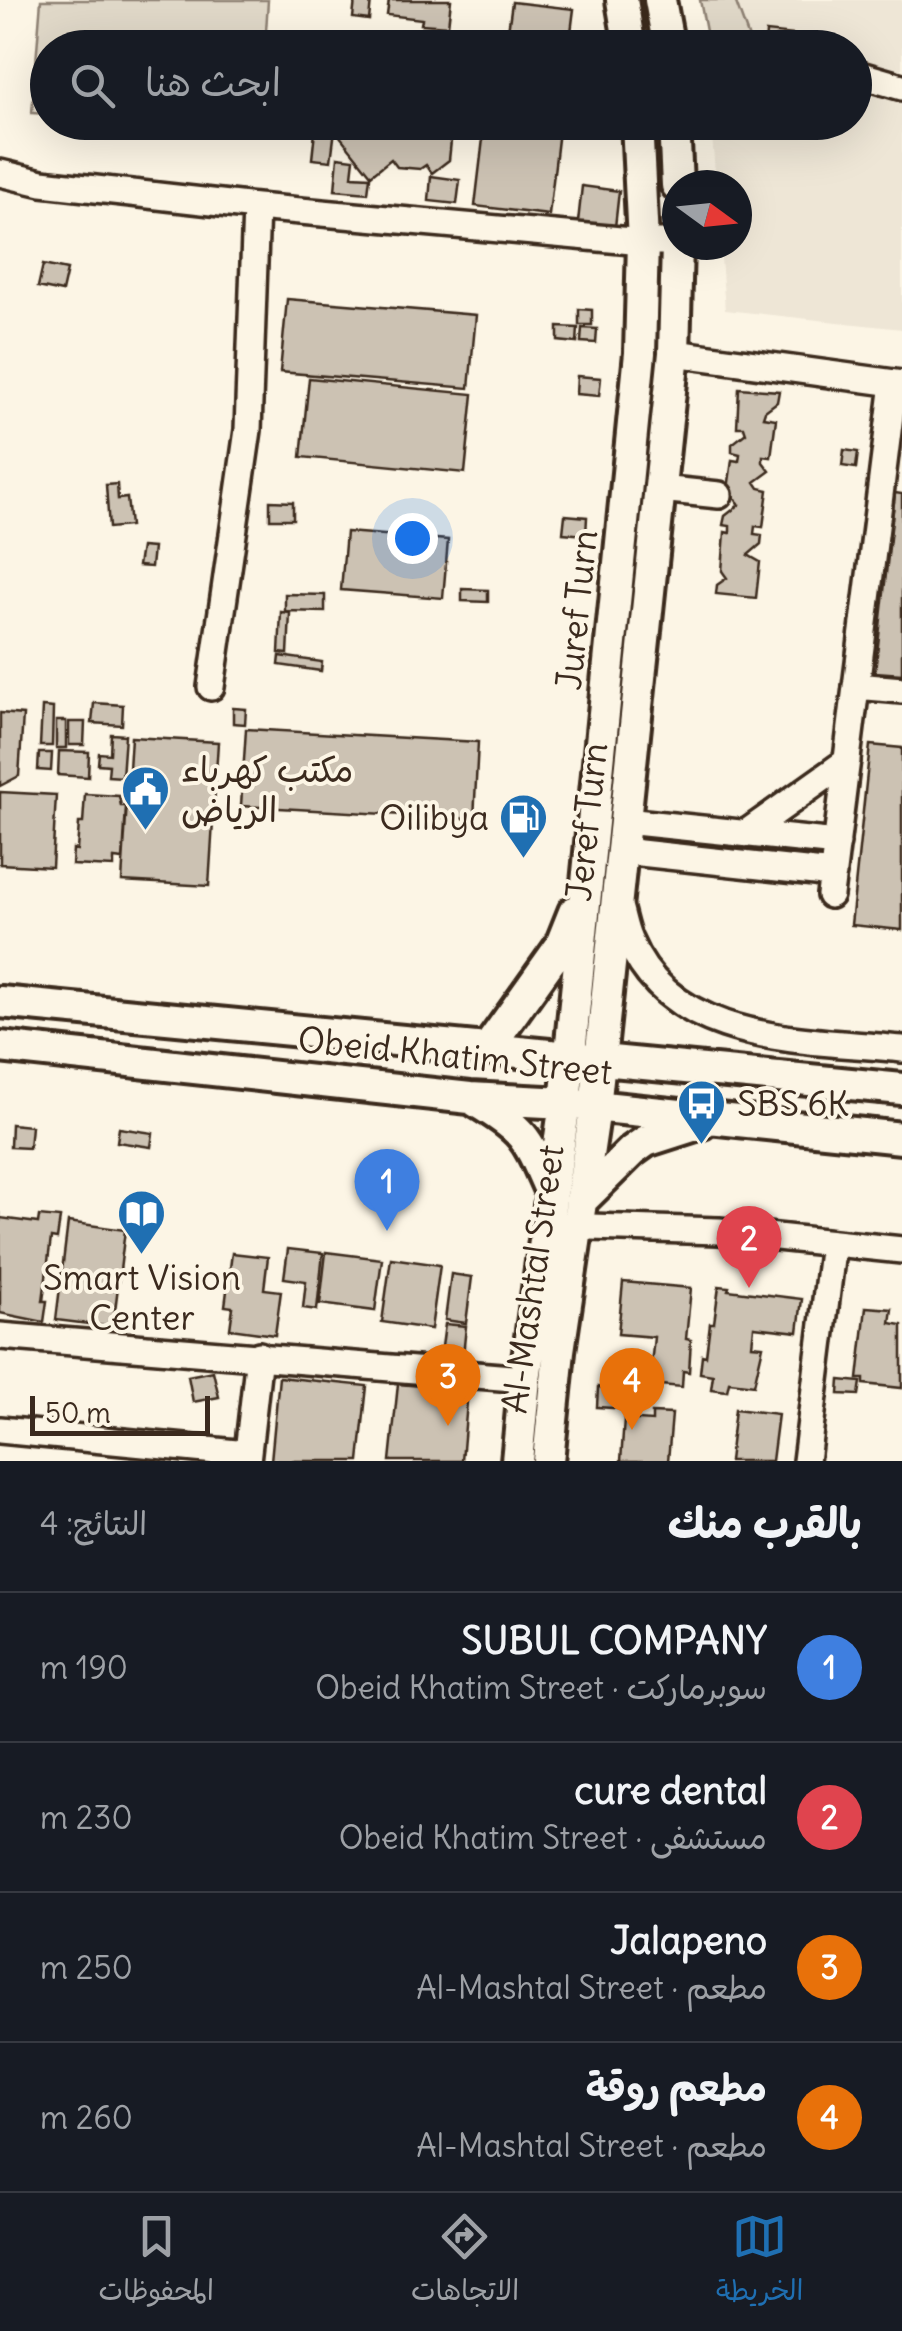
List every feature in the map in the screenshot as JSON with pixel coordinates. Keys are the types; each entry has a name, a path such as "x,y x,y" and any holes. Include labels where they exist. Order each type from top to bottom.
{"main road":[{"path":"622,0 627,30"},
{"path":"660,0 666,30"},
{"name":"Juref Turn","path":"585,1057 588,872 640,353 643,242 638,140"},
{"path":"675,140 676,170"},
{"name":"Jeref Turn","path":"580,1106 585,1057 617,899 674,353 677,260"},
{"path":"640,353 674,353"},
{"path":"488,1048 560,947 588,872"},
{"name":"Obeid Khatim Street","path":"0,1002 902,1090"},
{"name":"Obeid Khatim Street","path":"0,1047 470,1098 902,1138"},
{"path":"470,1098 514,1124 530,1143 551,1192"},
{"name":"Al-Mashtal Street","path":"517,1461 524,1379 568,1218 551,1192 580,1106"},
{"name":"Al-Mashtal Street","path":"548,1461 580,1106"},
{"path":"568,1218 608,1171 646,1142 711,1119"}],"street":[{"path":"872,79 902,87"},
{"path":"0,173 42,183 256,207 662,243"},
{"path":"212,687 248,430 256,207"},
{"path":"622,851 832,885 856,686 893,469 898,384 674,353"},
{"path":"660,489 718,495"},
{"path":"856,686 902,690"},
{"path":"746,834 847,761"},
{"path":"625,820 837,844"},
{"path":"617,899 630,942 642,962 655,982 689,1010 757,1034 902,1049"},
{"path":"568,1218 902,1250"},
{"path":"806,1461 833,1242"},
{"path":"0,1336 524,1379"},
{"path":"0,1430 247,1458 258,1356"}],"shaded area":[{"path":"41,0 268,0 266,30 39,30"},
{"path":"700,0 735,0 746,30 706,30"},
{"path":"735,0 902,0 902,329 725,310 721,260 752,260 752,170 715,170 712,140 872,140 872,30 746,30"}],"building":[{"path":"355,0 371,0 369,20 353,18"},
{"path":"389,0 451,0 448,26 387,15"},
{"path":"512,2 574,9 571,30 508,30"},
{"path":"314,140 334,140 331,161 312,159"},
{"path":"343,140 451,140 449,160 432,173 426,165 420,169 397,167 391,159 371,175"},
{"path":"483,140 558,140 549,215 475,206"},
{"path":"338,157 354,159 352,176 370,177 368,193 335,190"},
{"path":"431,176 460,180 457,204 429,201"},
{"path":"582,186 619,191 615,227 578,222"},
{"path":"43,265 67,270 62,292 38,287"},
{"path":"287,299 476,315 469,388 280,372"},
{"path":"579,309 592,310 592,325 579,325"},
{"path":"558,327 578,328 577,343 558,341"},
{"path":"582,328 597,329 596,343 581,342"},
{"path":"577,376 601,378 599,396 576,394"},
{"path":"309,378 473,394 465,473 301,457"},
{"path":"739,388 779,391 777,402 763,417 776,419 771,457 763,456 770,471 755,482 759,488 768,490 763,527 755,526 754,534 762,535 761,544 748,555 760,562 756,598 716,594 717,585 727,578 722,571 725,532 730,533 730,526 723,525 725,516 739,505 734,497 727,497 732,460 739,461 740,454 732,452 732,444 746,433 744,427 737,427"},
{"path":"844,450 858,452 856,468 842,466"},
{"path":"117,484 118,499 127,498 130,526 109,528 106,485"},
{"path":"895,493 902,494 902,674 875,672"},
{"path":"270,501 293,502 293,519 270,519"},
{"path":"565,515 587,517 586,535 563,533"},
{"path":"346,532 448,540 443,598 341,590"},
{"path":"141,547 153,548 151,567 138,566"},
{"path":"462,589 488,590 488,602 462,601"},
{"path":"285,594 325,595 325,612 285,611"},
{"path":"281,612 290,613 288,654 279,653"},
{"path":"280,656 322,662 321,671 279,665"},
{"path":"94,703 123,705 122,725 92,723"},
{"path":"42,707 53,708 52,746 40,746"},
{"path":"233,708 246,709 245,724 233,723"},
{"path":"0,713 23,715 19,776 0,786"},
{"path":"56,721 66,721 66,748 56,748"},
{"path":"69,722 85,722 84,745 69,745"},
{"path":"246,729 478,742 474,819 241,806"},
{"path":"111,734 125,735 122,777 108,776 109,765 98,764 99,753 110,754"},
{"path":"131,737 218,742 209,886 122,881"},
{"path":"870,745 902,748 902,930 851,925"},
{"path":"59,751 89,752 88,777 58,775"},
{"path":"39,753 52,753 51,771 38,770"},
{"path":"0,792 56,795 52,867 0,864"},
{"path":"85,794 119,796 121,806 126,806 123,860 114,859 114,867 72,865 79,823 83,823"},
{"path":"11,1124 31,1126 29,1148 10,1147"},
{"path":"119,1128 153,1133 151,1147 117,1142"},
{"path":"39,1216 60,1218 57,1239 51,1238 44,1322 0,1313 0,1218 38,1223"},
{"path":"68,1222 125,1230 113,1327 56,1320"},
{"path":"288,1249 323,1253 317,1310 303,1308 306,1281 284,1278"},
{"path":"326,1252 382,1259 375,1311 320,1304"},
{"path":"232,1253 268,1257 264,1289 281,1291 275,1335 230,1329 233,1307 225,1306"},
{"path":"391,1258 440,1265 431,1329 382,1322"},
{"path":"451,1274 472,1277 466,1323 445,1320"},
{"path":"623,1282 691,1288 686,1339 691,1340 689,1372 683,1371 682,1387 649,1384 654,1337 618,1334"},
{"path":"719,1286 802,1299 798,1332 754,1327 752,1345 763,1346 754,1385 729,1382 727,1391 711,1389 713,1375 700,1373 710,1323 714,1323"},
{"path":"866,1307 892,1309 890,1323 902,1325 902,1388 864,1384 864,1379 858,1379"},
{"path":"445,1324 466,1326 463,1356 441,1354"},
{"path":"213,1371 219,1397 193,1402 188,1376"},
{"path":"279,1377 367,1386 359,1461 271,1461"},
{"path":"840,1380 861,1382 859,1395 839,1394"},
{"path":"398,1384 468,1390 462,1461 390,1461"},
{"path":"598,1387 631,1390 629,1409 597,1407"},
{"path":"735,1409 778,1414 772,1461 729,1461"},
{"path":"652,1413 672,1414 668,1461 621,1461 624,1419 652,1421"}],"place":[{"name":"مكتب كهرباء الرياض","path":"146,832"},
{"name":"Oilibya","path":"524,860"},
{"name":"SBS 6K","path":"702,1146"},
{"name":"SUBUL COMPANY","path":"387,1231"},
{"name":"Smart Vision Center","path":"142,1256"},
{"name":"cure dental","path":"749,1288"},
{"name":"Jalapeno","path":"448,1426"},
{"name":"مطعم روقة","path":"632,1430"}]}
